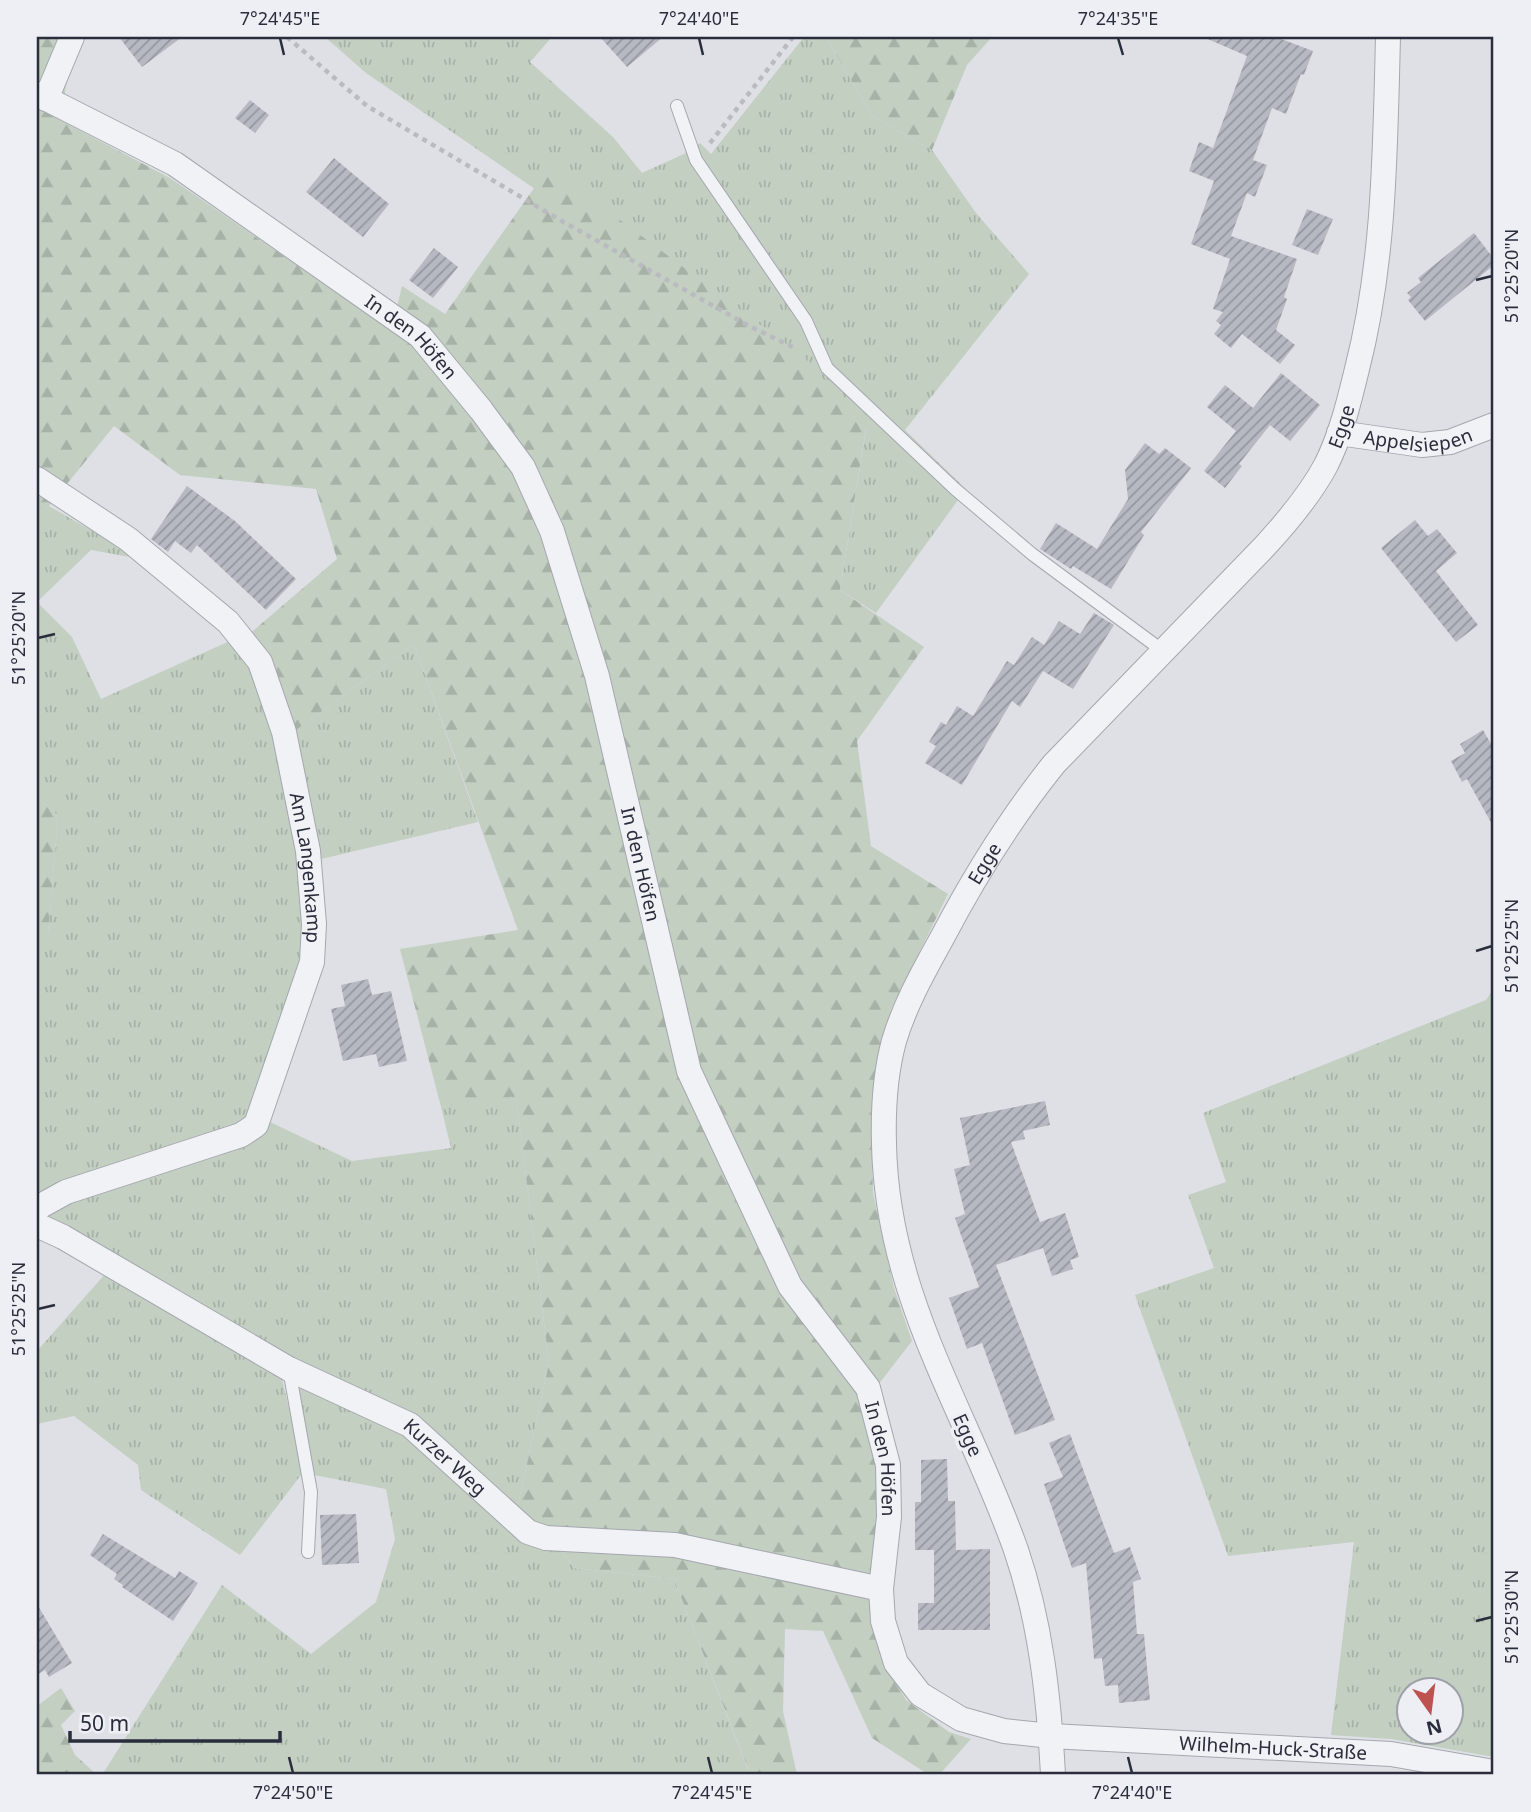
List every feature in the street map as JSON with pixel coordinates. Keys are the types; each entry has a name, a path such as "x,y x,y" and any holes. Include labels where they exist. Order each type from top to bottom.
{"street":[{"path":"41,97 72,37"},
{"name":"Egge","path":"1053,1775 1042,1653 1022,1569 995,1497 925,1337 898,1251 890,1210 884,1151 887,1074 893,1044 904,1013 990,850 1054,764 1294,513 1325,467 1339,433 1362,351 1381,240 1388,37"},
{"name":"In den Höfen","path":"41,97 175,164 420,336 481,410 523,467 552,531 597,676 689,1071 790,1286 868,1388 888,1465 889,1517 881,1589 883,1621 896,1663 920,1694 961,1719 1004,1731 1051,1736"},
{"name":"Appelsiepen","path":"1339,433 1422,445 1450,442 1494,425"},
{"name":"Am Langenkamp","path":"37,479 128,539 228,622 260,662 284,732 308,851 314,924 312,962 256,1125 241,1135 66,1192 37,1208"},
{"name":"Kurzer Weg","path":"37,1225 63,1237 289,1369 410,1425 528,1532 546,1538 676,1545 881,1589"},
{"name":"Wilhelm-Huck-Straße","path":"1051,1736 1391,1754 1494,1772"}],"lane":[{"path":"677,106 696,160 807,321 824,362 837,377 965,497 1032,554 1163,651"},
{"path":"289,1369 311,1492 308,1552"}],"path":[{"path":"287,37 366,106 560,220 739,320 824,362"},
{"path":"696,160 793,37"}],"green space":[{"path":"37,37 68,37 74,40 60,120 170,178 384,325 398,303 402,286 445,314 549,167 805,358 866,428 840,590 924,647 857,741 871,846 948,894 891,1010 871,1114 873,1193 894,1288 912,1341 878,1385 877,1517 869,1598 887,1666 906,1700 949,1732 971,1739 939,1775 929,1775 872,1738 823,1631 785,1629 783,1711 797,1775 736,1775 748,1769 674,1579 574,1568 558,1546 516,1514 549,1363 516,1096 441,1107 400,949 518,930 414,644 292,733 248,635 337,559 316,489 180,475 114,426 49,506 37,515"},
{"path":"325,37 552,37 530,62 613,137 642,173 684,154 700,143 711,154 804,37 826,37 872,116 932,150 976,213 1029,274 905,430 966,489 876,613 840,590 866,429 549,167 535,189 366,73"},
{"path":"826,37 992,37 967,65 932,150 872,116"},
{"path":"49,506 141,559 91,550 37,602 37,515"},
{"path":"37,602 72,637 101,699 232,640 254,666 278,735 300,862 305,923 303,962 250,1118 37,1201 37,949 48,934 58,816 37,796"},
{"path":"414,644 478,822 317,860 292,733"},
{"path":"37,796 58,816 48,935 37,949"},
{"path":"1494,988 1494,1757 1425,1745 1464,1745 1464,1675 1394,1675 1394,1740 1331,1735 1354,1542 1228,1556 1135,1295 1214,1268 1188,1195 1226,1182 1203,1113 1486,1000"},
{"path":"516,1095 549,1363 516,1514 412,1417 290,1359 38,1215 268,1121 352,1161 451,1148 441,1107"},
{"path":"106,1273 281,1375 304,1471 240,1555 141,1490 138,1465 74,1416 37,1424 37,1351"},
{"path":"295,1380 404,1430 558,1546 574,1568 674,1579 748,1770 736,1775 102,1775 222,1585 311,1654 376,1602 395,1539 386,1489 314,1475"},
{"path":"61,1688 75,1711 61,1725 75,1755 97,1775 37,1775 37,1706"}],"building":[{"path":"119,37 182,37 142,67"},
{"path":"600,37 663,37 627,67"},
{"path":"1203,37 1276,37 1313,51 1286,114 1272,108 1253,160 1267,165 1255,197 1247,193 1231,236 1297,259 1276,330 1295,345 1280,364 1242,334 1231,348 1214,334 1221,325 1216,321 1223,312 1213,309 1230,259 1191,244 1214,181 1189,171 1199,142 1213,148 1247,56"},
{"path":"250,100 269,115 255,133 235,118"},
{"path":"334,158 389,204 363,237 306,192"},
{"path":"1307,209 1333,219 1318,255 1292,245"},
{"path":"1474,233 1494,259 1494,265 1425,321 1408,300 1411,297 1407,293 1421,282 1418,278"},
{"path":"434,248 458,267 433,298 409,280"},
{"path":"1281,373 1320,405 1290,441 1270,425 1239,464 1242,466 1225,488 1204,471 1236,431 1207,407 1225,385 1253,408"},
{"path":"1145,443 1159,454 1165,448 1191,468 1141,532 1144,535 1111,589 1073,566 1071,569 1040,549 1056,523 1097,549 1128,499 1125,470"},
{"path":"187,486 235,521 296,579 266,610 197,545 191,553 175,541 168,552 151,539"},
{"path":"1415,520 1428,536 1437,529 1457,553 1436,571 1478,625 1456,642 1381,548"},
{"path":"1094,613 1114,625 1073,689 1043,671 1020,707 1012,701 962,785 925,763 936,746 929,742 941,722 946,725 957,706 973,716 1007,661 1014,665 1032,637 1044,645 1059,621 1080,634"},
{"path":"1483,730 1494,749 1494,828 1467,779 1462,782 1451,761 1465,753 1460,744"},
{"path":"368,979 372,995 391,991 407,1061 379,1067 376,1054 343,1061 331,1009 345,1006 341,985"},
{"path":"1045,1101 1050,1125 1023,1131 1025,1139 1011,1142 1040,1222 1065,1213 1079,1257 1070,1260 1073,1269 1052,1276 1043,1248 996,1265 1055,1420 1015,1435 982,1343 967,1349 949,1298 979,1287 955,1218 965,1214 954,1169 970,1165 960,1118"},
{"path":"1070,1434 1114,1553 1130,1547 1141,1579 1133,1582 1137,1634 1144,1634 1150,1700 1119,1703 1118,1685 1105,1686 1102,1658 1094,1659 1086,1563 1072,1568 1044,1484 1063,1477 1049,1443"},
{"path":"947,1459 948,1501 955,1501 956,1550 990,1549 990,1630 918,1630 918,1603 934,1603 934,1550 915,1550 915,1502 921,1502 921,1460"},
{"path":"356,1514 359,1563 322,1565 320,1515"},
{"path":"103,1534 175,1578 179,1571 198,1583 173,1621 122,1587 123,1585 114,1579 117,1574 90,1555"},
{"path":"37,1604 72,1663 49,1677 45,1670 37,1675"}]}
